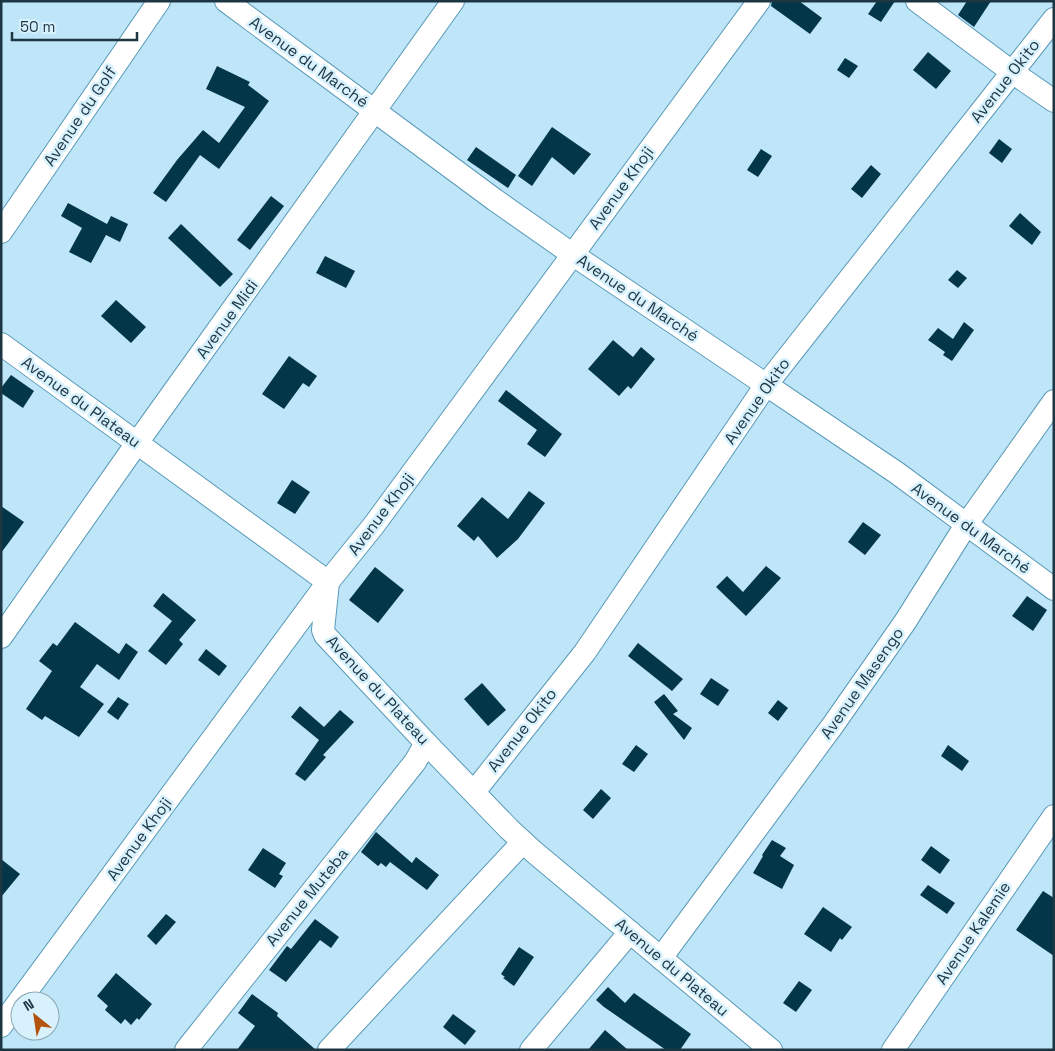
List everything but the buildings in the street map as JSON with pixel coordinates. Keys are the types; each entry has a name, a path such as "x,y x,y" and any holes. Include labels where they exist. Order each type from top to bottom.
{"street":[{"name":"Avenue du Golf","path":"1,232 159,1"},
{"name":"Avenue du Marché","path":"226,1 376,110 495,200 897,473 1054,589"},
{"name":"Avenue Midi","path":"1,637 137,443 453,1"},
{"name":"Avenue Khoji","path":"1,1026 328,582 374,525 759,1"},
{"path":"917,1 1054,101"},
{"name":"Avenue Okito","path":"474,792 584,652 766,385 1054,19"},
{"name":"Avenue du Plateau","path":"1,344 328,582 323,630 325,634 426,743 523,842 771,1050"},
{"name":"Avenue Masengo","path":"661,958 865,680 901,628 966,525 1054,401"},
{"name":"Avenue Muteba","path":"186,1050 415,762 426,743"},
{"name":"Avenue Kalemie","path":"893,1050 1054,816"},
{"path":"329,1050 523,842"},
{"path":"531,1050 630,932"}]}
